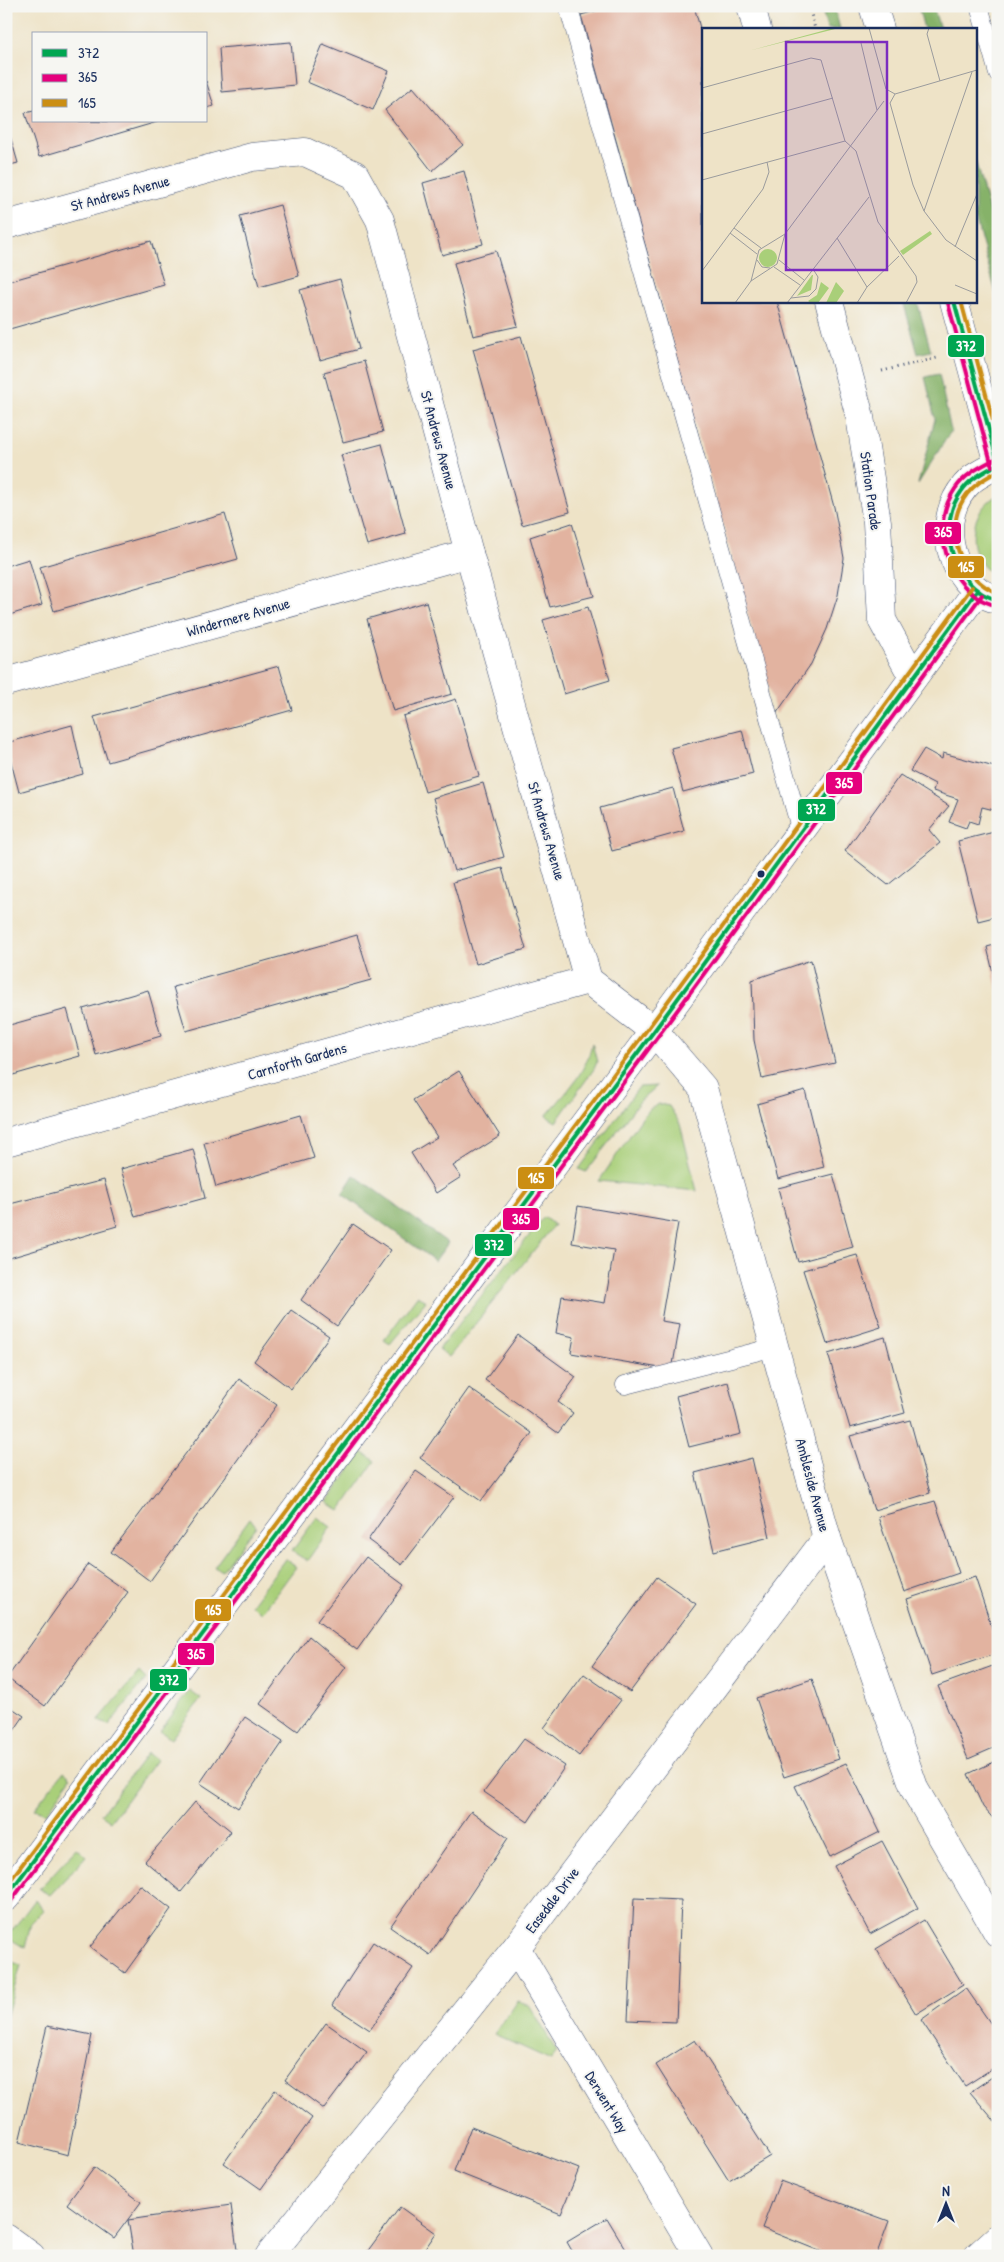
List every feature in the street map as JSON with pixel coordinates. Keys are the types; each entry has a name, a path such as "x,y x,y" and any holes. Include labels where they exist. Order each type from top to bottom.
{"street":[{"path":"751,6 757,28"},
{"path":"873,6 880,28"},
{"name":"St Andrews Avenue","path":"6,225 252,157 305,152 355,175 380,220 469,553 588,980"},
{"name":"Station Parade","path":"830,302 862,426 877,522 882,620 913,677"},
{"path":"6,1897 654,1031 913,677 987,595 956,567 948,537 953,506 966,487 971,480 998,464 954,302"},
{"name":"Windermere Avenue","path":"6,682 469,553"},
{"path":"588,980 654,1031"},
{"name":"Carnforth Gardens","path":"6,1142 588,980"},
{"name":"Ambleside Avenue","path":"654,1031 702,1088 827,1538 915,1790 998,1933"},
{"name":"Easedale Drive","path":"269,2256 516,1948 827,1538"},
{"name":"Derwent Way","path":"516,1948 699,2256"},
{"path":"6,2238 31,2256"},
{"path":"978,2256 998,2238"}],"lane":[{"path":"568,6 801,831"},
{"path":"979,6 998,73"},
{"path":"625,1385 775,1347"}],"path":[{"path":"809,6 815,28"},
{"path":"908,365 938,358"}],"green space":[{"path":"821,6 834,6 840,28 827,28"},
{"path":"918,6 933,6 940,28 924,28"},
{"path":"976,164 998,243 998,300 976,221"},
{"path":"903,302 917,302 931,351 918,354"},
{"path":"939,374 951,431 918,484 935,419 925,377"},
{"path":"998,495 998,577 987,570 979,560 973,536 975,524 980,513 987,503"},
{"path":"592,1043 597,1062 594,1069 556,1122 546,1116 568,1091 580,1073"},
{"path":"657,1086 640,1101 586,1172 579,1169 639,1087"},
{"path":"659,1104 669,1106 680,1124 697,1191 599,1181 642,1118 650,1109"},
{"path":"354,1175 448,1243 435,1261 342,1194"},
{"path":"544,1217 554,1225 449,1357 439,1349"},
{"path":"417,1296 426,1301 390,1344 384,1340"},
{"path":"362,1452 375,1461 340,1511 327,1502"},
{"path":"317,1517 331,1527 307,1561 292,1551"},
{"path":"250,1518 256,1526 222,1571 214,1567"},
{"path":"285,1559 296,1567 262,1613 251,1605"},
{"path":"139,1672 146,1679 109,1725 98,1721"},
{"path":"190,1691 201,1699 171,1739 160,1731"},
{"path":"147,1753 156,1760 111,1821 101,1814"},
{"path":"64,1771 71,1777 47,1813 34,1809"},
{"path":"77,1848 86,1856 50,1895 39,1889"},
{"path":"35,1900 44,1910 31,1923 25,1948 7,1937"},
{"path":"6,1960 21,1965 6,2017"},
{"path":"518,2001 530,2006 557,2052 551,2060 494,2034"}],"building":[{"path":"613,6 694,6 702,35 702,302 777,302 834,507 844,558 838,595 827,629 811,664 776,714 581,15"},
{"path":"291,42 295,85 222,92 219,48"},
{"path":"323,44 389,71 373,110 307,82"},
{"path":"208,87 214,106 208,108"},
{"path":"413,87 463,145 432,171 385,110"},
{"path":"32,111 32,122 157,122 39,157 25,113"},
{"path":"6,122 18,163 6,166"},
{"path":"464,171 483,244 442,255 423,183"},
{"path":"280,205 299,276 259,287 240,216"},
{"path":"151,241 164,285 6,330 6,282"},
{"path":"496,251 518,326 473,336 454,263"},
{"path":"340,279 359,349 320,360 300,290"},
{"path":"521,336 570,512 522,525 473,349"},
{"path":"364,361 383,432 343,442 324,372"},
{"path":"382,444 406,534 367,545 341,455"},
{"path":"225,514 238,559 54,611 40,567"},
{"path":"572,523 594,596 550,607 530,537"},
{"path":"29,559 42,605 6,616 6,566"},
{"path":"426,602 452,694 393,711 367,619"},
{"path":"588,607 610,680 564,694 543,620"},
{"path":"279,666 292,710 108,762 94,717"},
{"path":"456,699 479,776 425,792 403,716"},
{"path":"72,725 83,774 19,792 6,743"},
{"path":"742,730 753,774 683,792 671,748"},
{"path":"924,749 942,759 943,753 998,768 998,791 994,810 982,807 978,824 969,821 966,828 949,822 958,799 933,791 935,784 910,771"},
{"path":"900,775 949,806 929,830 940,843 888,885 845,851"},
{"path":"483,783 504,857 454,871 433,798"},
{"path":"673,788 684,831 612,851 600,808"},
{"path":"998,831 998,916 978,921 958,841"},
{"path":"502,868 526,949 476,964 453,882"},
{"path":"357,935 371,980 186,1031 173,987"},
{"path":"998,944 998,989 997,989 987,947"},
{"path":"811,960 835,1063 762,1079 754,1040 752,980"},
{"path":"148,990 161,1036 96,1055 83,1009"},
{"path":"67,1009 80,1056 6,1077 6,1026"},
{"path":"459,1071 500,1136 453,1166 461,1177 436,1193 411,1153 437,1137 413,1100"},
{"path":"805,1090 824,1167 778,1179 757,1104"},
{"path":"301,1115 314,1158 216,1187 204,1143"},
{"path":"193,1149 205,1198 135,1217 121,1169"},
{"path":"833,1174 853,1247 798,1262 778,1188"},
{"path":"104,1180 117,1226 6,1259 6,1205"},
{"path":"578,1206 678,1223 661,1321 680,1324 672,1370 571,1353 574,1337 556,1333 562,1296 605,1303 614,1250 572,1243"},
{"path":"353,1224 391,1250 337,1326 301,1300"},
{"path":"857,1255 881,1327 827,1344 803,1270"},
{"path":"291,1310 329,1336 291,1389 254,1361"},
{"path":"518,1335 576,1377 558,1402 573,1413 558,1433 485,1380"},
{"path":"885,1337 905,1413 850,1428 828,1354"},
{"path":"239,1379 277,1405 150,1581 111,1552 199,1436"},
{"path":"728,1382 741,1434 689,1447 676,1396"},
{"path":"469,1388 532,1433 481,1501 420,1458"},
{"path":"910,1420 930,1493 874,1510 850,1436"},
{"path":"752,1458 770,1537 714,1551 695,1473"},
{"path":"416,1471 454,1497 402,1565 368,1540"},
{"path":"935,1501 959,1573 904,1592 878,1517"},
{"path":"366,1557 404,1585 357,1650 317,1621"},
{"path":"88,1564 128,1592 45,1706 7,1678"},
{"path":"657,1577 696,1604 630,1692 592,1666"},
{"path":"975,1577 998,1646 998,1653 932,1675 907,1599"},
{"path":"309,1636 346,1667 298,1731 260,1704"},
{"path":"998,1664 998,1746 968,1759 938,1686"},
{"path":"584,1674 621,1700 579,1756 544,1728"},
{"path":"812,1679 839,1759 784,1777 756,1698"},
{"path":"6,1704 24,1716 6,1742"},
{"path":"245,1717 283,1742 238,1808 200,1783"},
{"path":"524,1739 565,1766 528,1822 484,1792"},
{"path":"998,1760 998,1824 983,1807 968,1774"},
{"path":"846,1763 880,1832 830,1857 795,1786"},
{"path":"195,1802 231,1831 181,1892 145,1861"},
{"path":"471,1811 508,1838 430,1955 390,1927"},
{"path":"882,1841 918,1908 870,1934 834,1866"},
{"path":"140,1885 171,1909 125,1973 90,1947"},
{"path":"634,1898 681,1900 676,2022 628,2020"},
{"path":"924,1920 963,1985 916,2014 876,1949"},
{"path":"373,1942 413,1968 370,2030 332,2005"},
{"path":"966,1988 998,2034 998,2065 965,2086 921,2020"},
{"path":"326,2023 367,2052 324,2109 285,2080"},
{"path":"47,2026 92,2035 68,2155 19,2142"},
{"path":"695,2040 770,2156 729,2181 656,2065"},
{"path":"998,2073 998,2125 970,2092"},
{"path":"275,2090 312,2118 261,2189 224,2163"},
{"path":"471,2127 579,2169 561,2214 454,2171"},
{"path":"94,2167 141,2202 114,2238 67,2204"},
{"path":"780,2181 889,2221 876,2256 832,2256 762,2228"},
{"path":"231,2205 237,2250 196,2256 134,2256 128,2220"},
{"path":"400,2207 436,2233 420,2256 364,2256"},
{"path":"607,2218 630,2256 575,2256 567,2242"}],"transit line":[{"name":"372","path":"954,302 998,463"},
{"name":"165","path":"961,302 998,439"},
{"name":"365","path":"948,303 992,466"},
{"name":"365","path":"995,459 968,475 955,489 948,502 943,531 944,546 955,574 975,596 982,601 996,606"},
{"name":"372","path":"998,464 973,479 961,492 954,504 950,517 949,531 955,559 961,572 969,583 980,592 998,600"},
{"name":"165","path":"998,471 985,478 967,494 959,507 955,537 958,551 973,576 985,586 998,593"},
{"name":"165","path":"6,1886 649,1027 972,587"},
{"name":"372","path":"6,1897 654,1031 977,591"},
{"name":"365","path":"11,1901 659,1035 982,595"}]}
